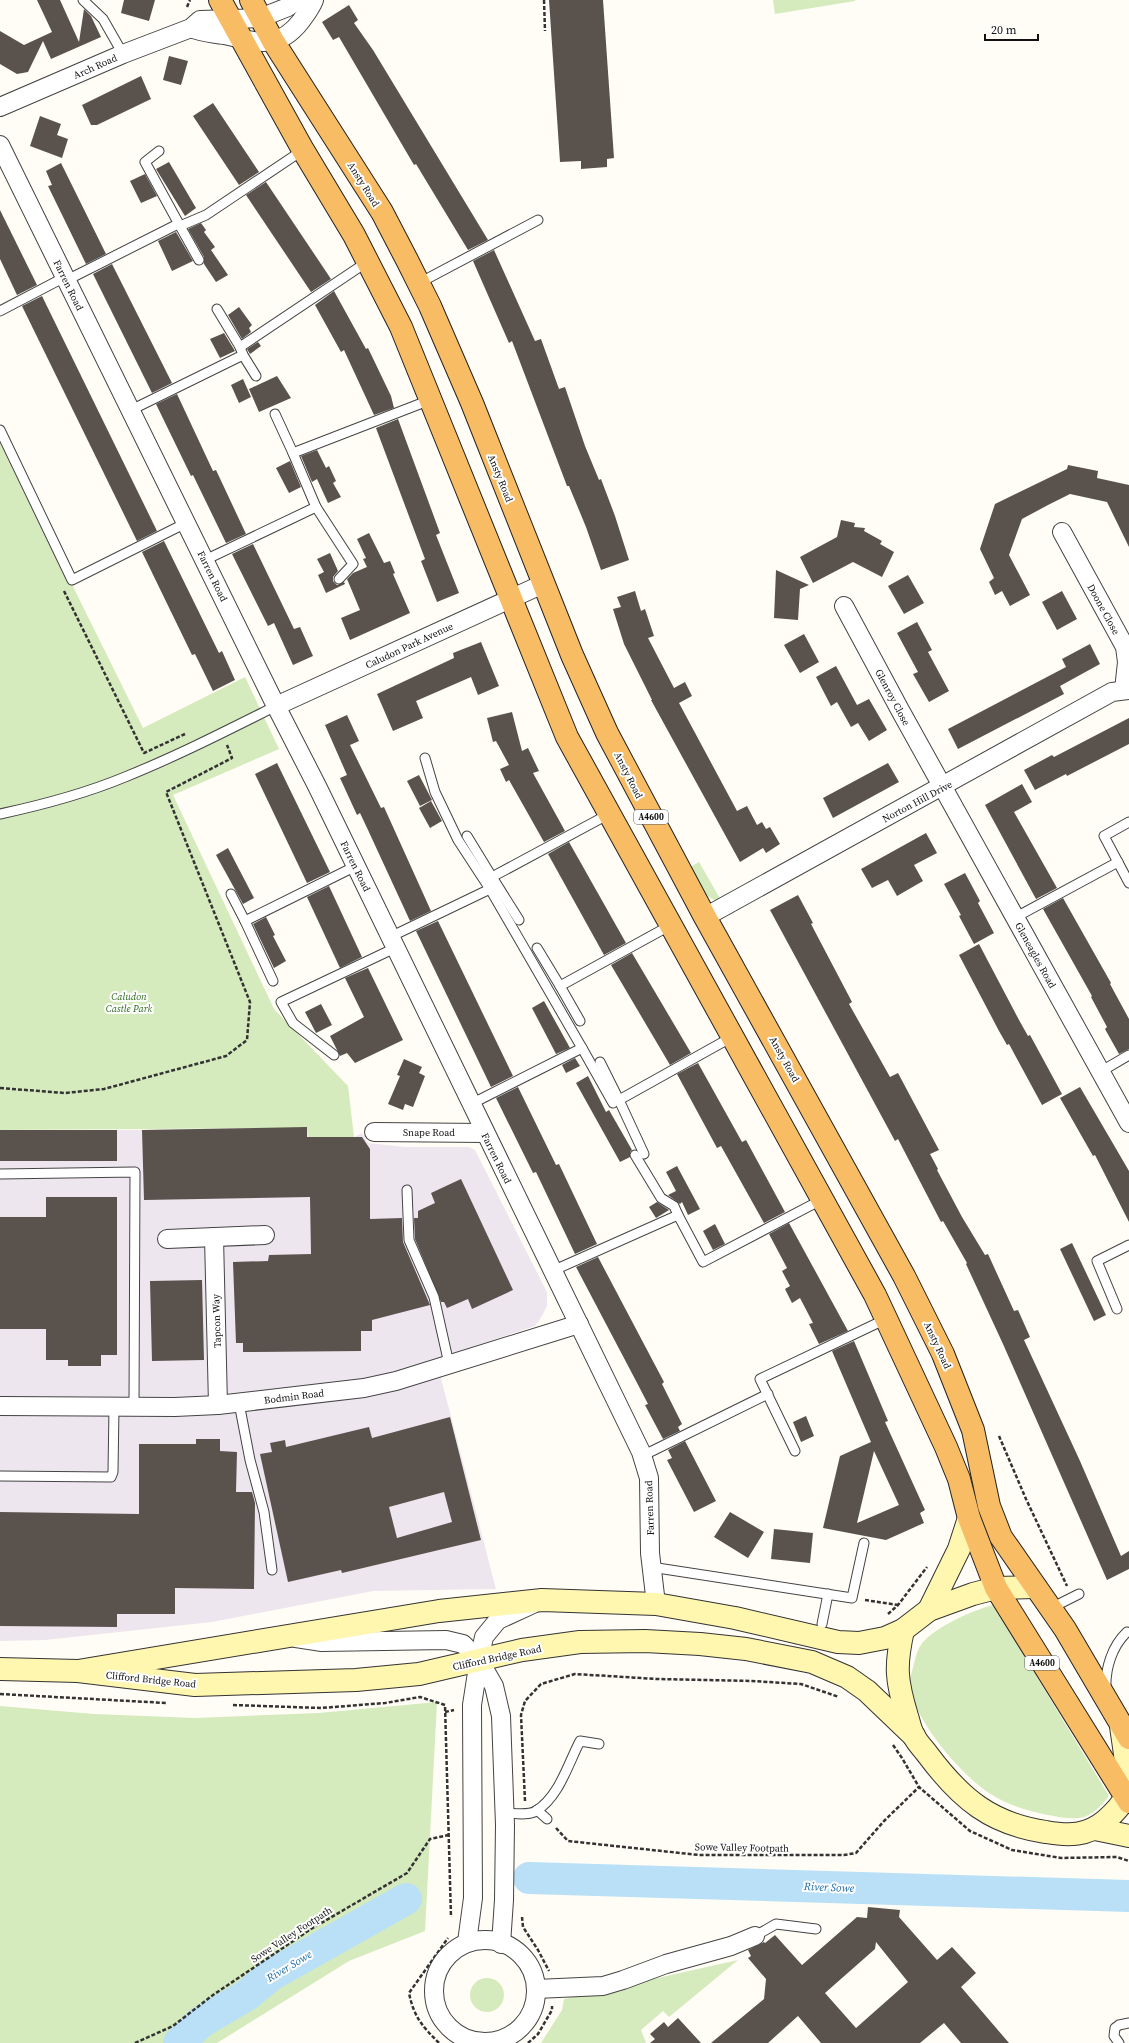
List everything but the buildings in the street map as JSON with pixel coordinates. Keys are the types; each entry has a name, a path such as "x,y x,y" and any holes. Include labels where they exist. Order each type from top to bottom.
{"highway":[{"name":"A4600","path":"224,9 354,235 401,327 567,737 672,925 886,1318 946,1447 959,1479 967,1512 996,1588 1127,1799"},
{"name":"Ansty Road","path":"256,9 273,41 382,212 419,283 472,404 572,655 608,733 705,917 904,1276 943,1354 973,1430 989,1506 995,1522 1002,1537 1036,1587"},
{"path":"705,917 698,921 693,930 695,940 712,971 739,1031 754,1075"},
{"name":"A4600","path":"1036,1587 1051,1608 1125,1732"}],"main road":[{"path":"929,1610 959,1549 967,1512"},
{"path":"929,1610 973,1594 996,1588 1036,1587"},
{"name":"Clifford Bridge Road","path":"78,1671 439,1611 542,1600 656,1604 735,1618 838,1642 867,1642 885,1638 902,1630 929,1610"},
{"path":"902,1630 897,1660 899,1689 914,1736 943,1776 983,1811 1011,1825 1061,1835 1080,1835 1095,1829 1114,1814 1127,1799 1128,1773 1125,1732"},
{"name":"Clifford Bridge Road","path":"0,1669 78,1671 202,1685 364,1679 419,1674 522,1650 580,1642 645,1641 700,1644 746,1649 812,1662 847,1677 867,1691 914,1736"},
{"path":"1095,1829 1129,1836"}],"street":[{"path":"298,0 288,7 224,9 200,20 191,28 202,33 223,35 241,40 256,42 273,41 284,38 294,30 312,6 314,0"},
{"name":"Arch Road","path":"0,107 123,54 191,28"},
{"name":"Farren Road","path":"0,145 356,866 484,1133 579,1324 642,1456 649,1478 651,1567 656,1604"},
{"name":"Doone Close","path":"1062,532 1125,647 1128,662 1127,690"},
{"name":"Caludon Park Avenue","path":"276,706 543,584"},
{"name":"Glenroy Close","path":"844,606 943,787"},
{"name":"Norton Hill Drive","path":"705,917 943,787 1112,692 1127,690"},
{"name":"Gleneagles Road","path":"943,787 1129,1123"},
{"name":"Snape Road","path":"374,1132 484,1133"},
{"path":"166,1239 265,1235"},
{"name":"Tapcon Way","path":"214,1237 218,1405"},
{"name":"Bodmin Road","path":"0,1406 134,1407 218,1405 364,1388 396,1381 579,1324"},
{"path":"467,1942 473,1898 472,1705 479,1660 484,1638 498,1620 542,1600"},
{"path":"289,1636 322,1642 446,1640 463,1644 479,1660 494,1686 501,1716 505,1813 504,1900 501,1944"},
{"path":"544,1988 607,1984 666,1964 731,1946 755,1936"},
{"path":"467,1942 501,1944 516,1950 525,1959 544,1988 527,2018 517,2030 497,2042 476,2042 453,2031 444,2022 438,2012 434,2000 434,1982 440,1965 452,1951 467,1942"}],"lane":[{"path":"83,0 103,20 123,54"},
{"path":"0,311 179,225 206,215 304,150"},
{"path":"159,151 146,162 198,260"},
{"path":"419,283 538,220"},
{"path":"131,410 242,351 367,262"},
{"path":"217,310 256,376"},
{"path":"293,453 430,400"},
{"path":"275,414 316,507 353,564 339,579"},
{"path":"0,430 72,580 186,523"},
{"path":"205,560 316,507"},
{"path":"0,814 51,803 124,778 178,754 276,706"},
{"path":"425,758 435,792 458,840 490,889 582,1048 616,1101"},
{"path":"492,877 609,814"},
{"path":"1129,822 1104,836 1129,883"},
{"path":"467,836 519,920"},
{"path":"1016,917 1118,862"},
{"path":"245,921 356,866"},
{"path":"334,1055 293,1023 281,1002 393,943 490,889"},
{"path":"231,894 273,981"},
{"path":"560,986 672,925"},
{"path":"537,948 580,1021"},
{"path":"616,1101 732,1037"},
{"path":"471,1104 582,1048"},
{"path":"1100,1072 1129,1055"},
{"path":"600,1062 640,1155 662,1198 674,1206 703,1262 822,1199"},
{"path":"0,1174 135,1172 134,1407"},
{"path":"407,1190 409,1240 434,1297 449,1364"},
{"path":"552,1271 678,1215"},
{"path":"1117,1308 1097,1261 1129,1245"},
{"path":"795,1451 760,1378 886,1318"},
{"path":"642,1456 768,1394"},
{"path":"239,1403 250,1460 264,1512 272,1570"},
{"path":"0,1476 112,1476 114,1406"},
{"path":"651,1567 852,1598 864,1543"},
{"path":"822,1624 828,1594"},
{"path":"1051,1608 1075,1596"},
{"path":"1107,1702 1107,1668 1120,1639 1127,1632"},
{"path":"505,1813 525,1813 537,1810 555,1793 580,1741 599,1744"},
{"path":"537,1810 547,1819"},
{"path":"755,1936 776,1924 816,1929"},
{"path":"1119,2043 1114,2036 1114,2028 1129,2022"}],"path":[{"path":"544,0 545,31"},
{"path":"63,589 144,753 187,733"},
{"path":"0,1088 65,1093 104,1089 226,1056 247,1040 250,1002 166,792 232,758 222,732"},
{"path":"999,1436 1075,1596"},
{"path":"852,1598 898,1605 931,1561"},
{"path":"525,1813 521,1715 525,1701 541,1684 575,1674 657,1679 752,1681 801,1684 842,1699"},
{"path":"420,1697 445,1705 450,1924"},
{"name":"Sowe Valley Footpath","path":"547,1819 568,1841 699,1855 844,1855 856,1853 884,1821 918,1788 902,1758 889,1740"},
{"name":"Sowe Valley Footpath","path":"135,2043 173,2026 213,1995 311,1929 407,1873 430,1839 449,1835"},
{"path":"522,1910 523,1927 549,1970 544,1988 552,2010 538,2034 528,2043"},
{"path":"439,2043 420,2024 412,2008 409,1992 448,1939 449,1931"}],"shaded area":[{"path":"307,1127 354,1137 362,1133 368,1143 405,1147 469,1147 475,1150 547,1292 547,1306 535,1326 436,1359 496,1589 373,1591 212,1622 45,1640 0,1641 0,1130 143,1130"}],"green space":[{"path":"773,0 855,0 855,1 775,14"},
{"name":"Caludon Castle Park","path":"0,439 143,728 245,677 279,749 173,795 274,1009 348,1086 354,1137 309,1137 307,1128 0,1130"},
{"path":"699,862 722,902 710,898 698,884 690,867"},
{"path":"993,1605 1109,1796 1098,1808 1084,1817 1071,1818 1032,1812 1003,1801 989,1793 951,1759 927,1727 918,1710 912,1695 910,1681 916,1655 921,1645 938,1629 947,1624 975,1611"},
{"path":"437,1702 425,1931 349,1961 217,2043 0,2043 0,1706 94,1714 195,1718 319,1713"},
{"path":"738,1960 669,2017 663,2011 641,2030 646,2043 541,2043 562,2010 564,1999"},
{"path":"484,1978 490,1978 499,1983 503,1989 503,2001 499,2007 490,2012 484,2012 475,2007 470,1998 470,1992 475,1983"}],"waterway":[{"name":"River Sowe","path":"529,1878 1129,1896"},
{"name":"River Sowe","path":"179,2043 201,2022 247,1995 271,1975 406,1899"}]}
